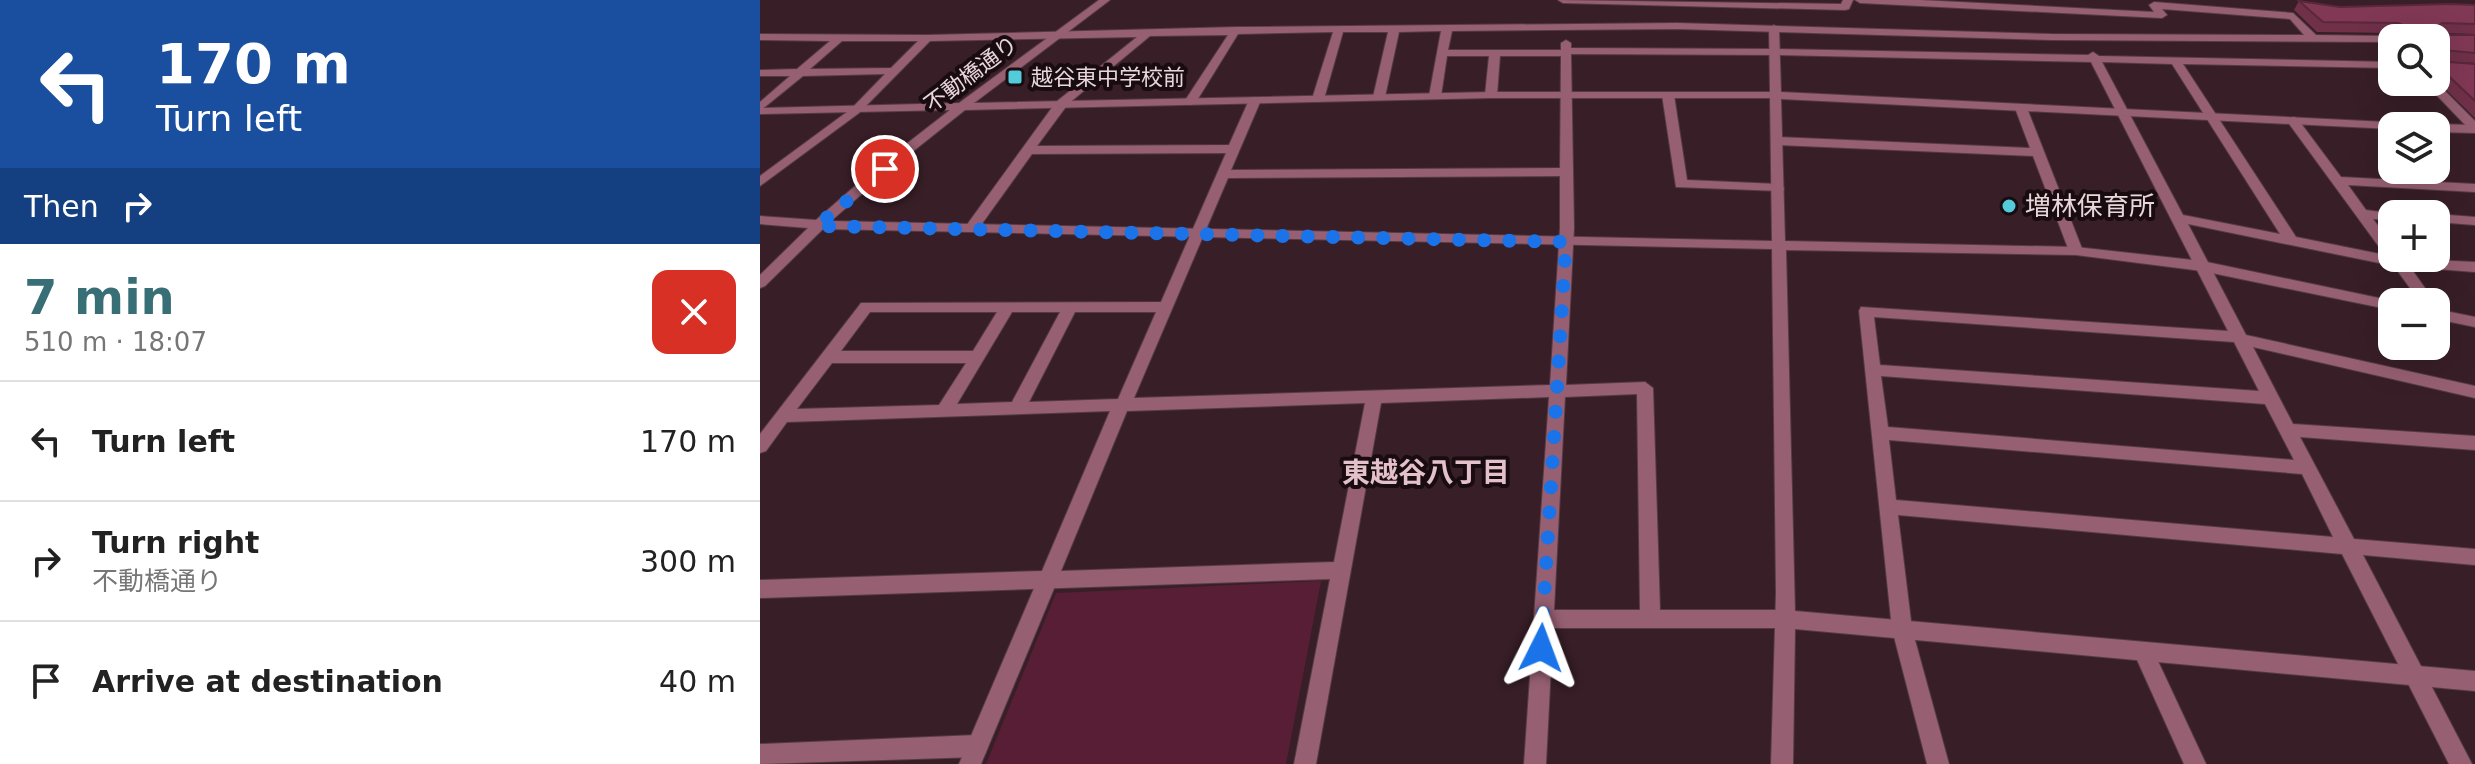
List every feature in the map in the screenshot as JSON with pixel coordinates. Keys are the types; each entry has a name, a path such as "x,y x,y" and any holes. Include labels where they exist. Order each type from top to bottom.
{"street":[{"name":"不動橋通り","path":"760,283 817,226 961,108 1105,0"},
{"path":"1563,0 1845,7 1848,0"},
{"path":"1860,0 2162,15 2154,5 2293,16 2313,39"},
{"path":"2096,12 2110,37"},
{"path":"760,37 927,38 1061,33 1566,27 2378,40"},
{"path":"1535,764 1566,242 1566,27"},
{"path":"1435,96 1447,28"},
{"path":"1774,28 1785,619 1782,764"},
{"path":"1318,99 1339,29"},
{"path":"1379,97 1394,29"},
{"path":"1190,102 1236,30"},
{"path":"971,229 1061,104 1149,32"},
{"path":"760,110 840,37"},
{"path":"2084,37 2461,764"},
{"path":"760,182 855,111 927,38"},
{"path":"1443,53 1776,52 2378,65"},
{"path":"1491,95 1495,53"},
{"path":"2176,62 2292,242"},
{"path":"760,73 894,71"},
{"path":"760,110 855,111 1491,95 1776,95 2378,125"},
{"path":"1668,95 1681,184 1778,188"},
{"path":"2443,96 2475,129"},
{"path":"760,755 974,755 1255,100"},
{"path":"2021,108 2076,251"},
{"path":"2293,121 2378,235"},
{"path":"2450,128 2475,129"},
{"path":"1777,141 2037,152"},
{"path":"1029,150 1234,149"},
{"path":"1224,174 1567,172"},
{"path":"2339,181 2475,188"},
{"path":"2363,214 2378,215"},
{"path":"2178,218 2292,242 2378,255"},
{"path":"2450,219 2475,221"},
{"path":"760,220 817,226 2076,251 2202,266 2378,302"},
{"path":"2450,264 2475,267"},
{"path":"2406,272 2418,288"},
{"path":"760,446 866,307 1166,307"},
{"path":"944,411 1008,307"},
{"path":"1017,409 1070,307"},
{"path":"1938,764 1902,629 1866,311 2240,338 2475,392"},
{"path":"2450,315 2475,322"},
{"path":"828,357 979,357"},
{"path":"1873,370 2271,398"},
{"path":"783,416 1645,388 1650,619"},
{"path":"1305,764 1374,397"},
{"path":"2288,430 2475,443"},
{"path":"1880,433 2307,468"},
{"path":"1887,507 2475,557"},
{"path":"763,594 1048,579 1341,570"},
{"path":"1543,619 1785,619 2475,681"},
{"path":"2143,651 2195,764"}],"shaded area":[{"path":"1321,581 1286,764 986,764 1056,593"}],"building":[{"path":"2299,1 2340,7 2475,5 2475,24 2323,22"},
{"path":"2450,35 2475,35 2475,53 2450,51"},
{"path":"2450,62 2475,64 2475,101 2450,77"}],"place":[{"name":"越谷東中学校前","path":"1015,77"},
{"name":"増林保育所","path":"2009,206"}],"district":[{"name":"東越谷八丁目","path":"1426,472"}],"route":[{"path":"885,169 817,226 1566,242 1541,648"}]}
